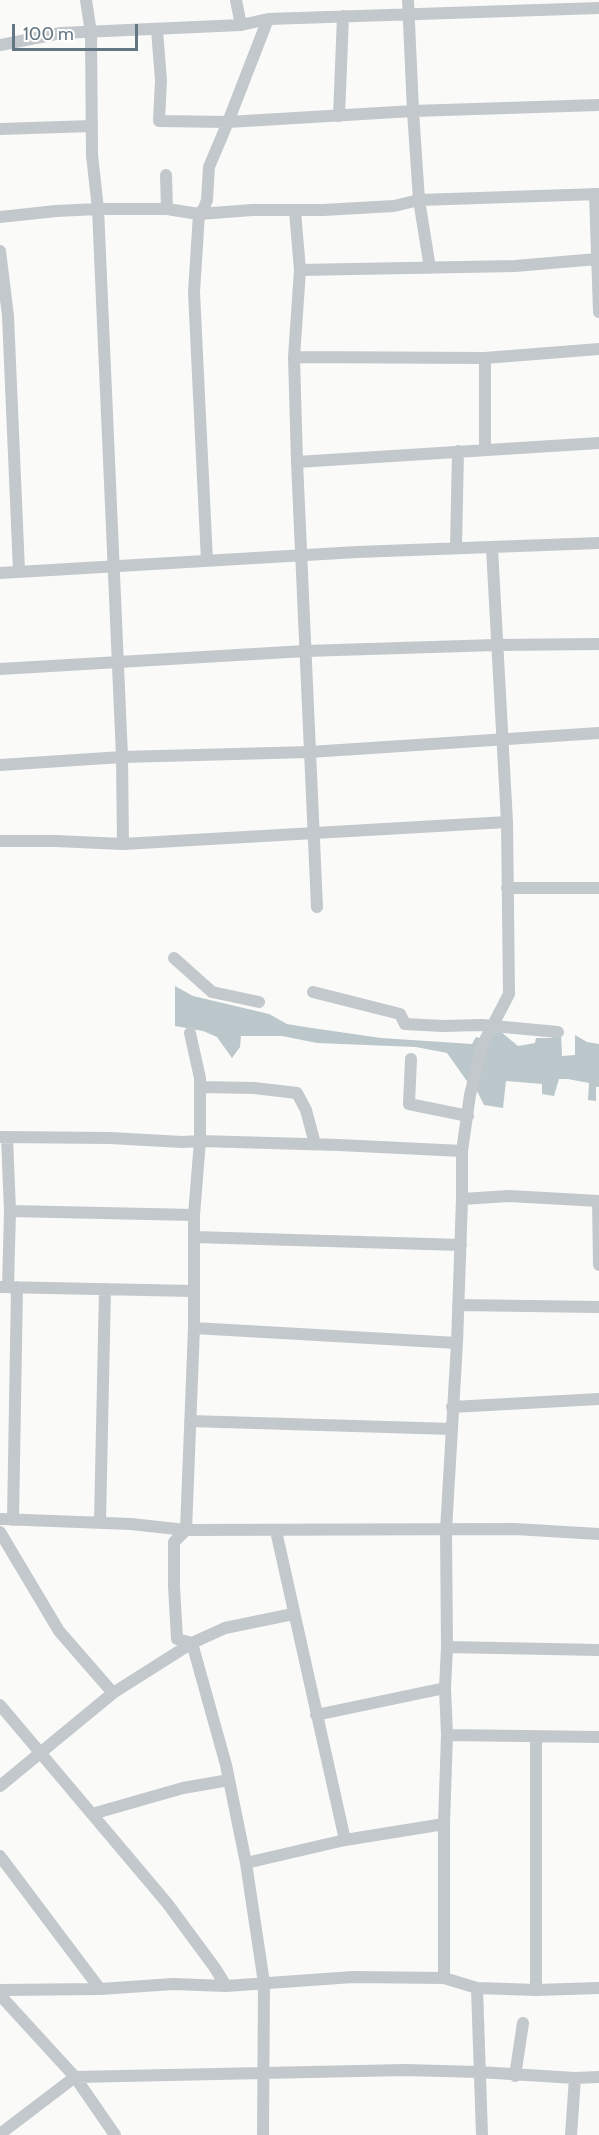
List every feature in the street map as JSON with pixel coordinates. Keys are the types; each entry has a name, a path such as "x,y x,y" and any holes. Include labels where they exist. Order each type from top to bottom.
{"street":[{"path":"86,0 90,33 92,155 98,209 122,757 123,844"},
{"path":"236,0 241,25"},
{"path":"408,0 419,200 430,268"},
{"path":"0,45 61,33 241,25 268,19 599,8"},
{"path":"339,116 343,16"},
{"path":"207,561 194,292 198,214 204,208 207,200 208,167 268,19"},
{"path":"158,30 161,80 159,121 228,122 413,111 599,105"},
{"path":"0,129 92,126"},
{"path":"166,175 166,209"},
{"path":"0,217 98,209 166,209 198,214 252,210 295,211 394,206 419,200 597,194 599,312"},
{"path":"295,211 300,270 294,357 297,462 317,907"},
{"path":"0,251 19,571"},
{"path":"300,270 514,266 597,260"},
{"path":"294,357 485,358 599,349"},
{"path":"485,358 485,450"},
{"path":"297,462 599,443"},
{"path":"456,548 458,451"},
{"path":"0,573 456,548 599,543"},
{"path":"444,1978 444,1824 447,1735 446,1530 457,1342 462,1151 470,1095 482,1046 509,994 507,822 492,548"},
{"path":"0,669 305,651 599,644"},
{"path":"0,765 122,757 310,752 599,733"},
{"path":"0,842 57,841 123,844 507,822"},
{"path":"507,888 599,888"},
{"path":"174,958 212,992 259,1002"},
{"path":"314,992 400,1014 405,1024 492,1025 558,1032"},
{"path":"190,1034 200,1078 200,1141 194,1215 194,1328 186,1530 174,1542 174,1586 177,1639 192,1643"},
{"path":"411,1059 409,1104 468,1116"},
{"path":"200,1087 254,1088 297,1093 306,1110 314,1140"},
{"path":"13,1520 8,1287 10,1211 4,1137 111,1138 462,1151"},
{"path":"462,1199 509,1196 599,1201 599,1265"},
{"path":"10,1211 194,1215"},
{"path":"194,1237 461,1245"},
{"path":"8,1287 193,1291"},
{"path":"100,1522 105,1290"},
{"path":"458,1305 599,1307"},
{"path":"194,1328 457,1342"},
{"path":"452,1407 599,1399"},
{"path":"190,1421 452,1429"},
{"path":"0,1519 100,1522 186,1530 515,1529 599,1534"},
{"path":"276,1531 345,1840"},
{"path":"0,1532 59,1631 113,1693"},
{"path":"0,1786 113,1693 192,1643 225,1628 293,1614"},
{"path":"192,1643 229,1780 246,1863 264,1983 263,2135"},
{"path":"447,1647 599,1650"},
{"path":"316,1715 445,1688"},
{"path":"0,1706 167,1903 226,1986"},
{"path":"447,1735 599,1737"},
{"path":"536,1737 536,1990"},
{"path":"92,1814 183,1788 229,1780"},
{"path":"246,1863 345,1840 444,1824"},
{"path":"0,1856 100,1989"},
{"path":"0,1990 100,1989 173,1984 226,1986 353,1977 444,1978 477,1988 536,1990 599,1988"},
{"path":"477,1988 482,2135"},
{"path":"0,1995 75,2077 115,2135"},
{"path":"515,2076 523,2024"},
{"path":"0,2134 75,2077 405,2070 479,2072 515,2076 599,2077"},
{"path":"571,2135 575,2078"}],"shaded area":[{"path":"175,986 193,996 269,1014 287,1024 381,1038 472,1044 476,1037 483,1039 469,1084 447,1053 416,1047 317,1043 282,1036 241,1036 240,1047 232,1058 217,1037 203,1031 175,1026"},
{"path":"500,1031 518,1046 535,1043 536,1038 551,1038 561,1033 562,1056 575,1055 575,1035 587,1042 599,1044 599,1087 596,1087 596,1101 588,1100 589,1083 559,1079 554,1096 542,1094 542,1084 506,1081 503,1108 484,1105 475,1087 491,1034"}]}
